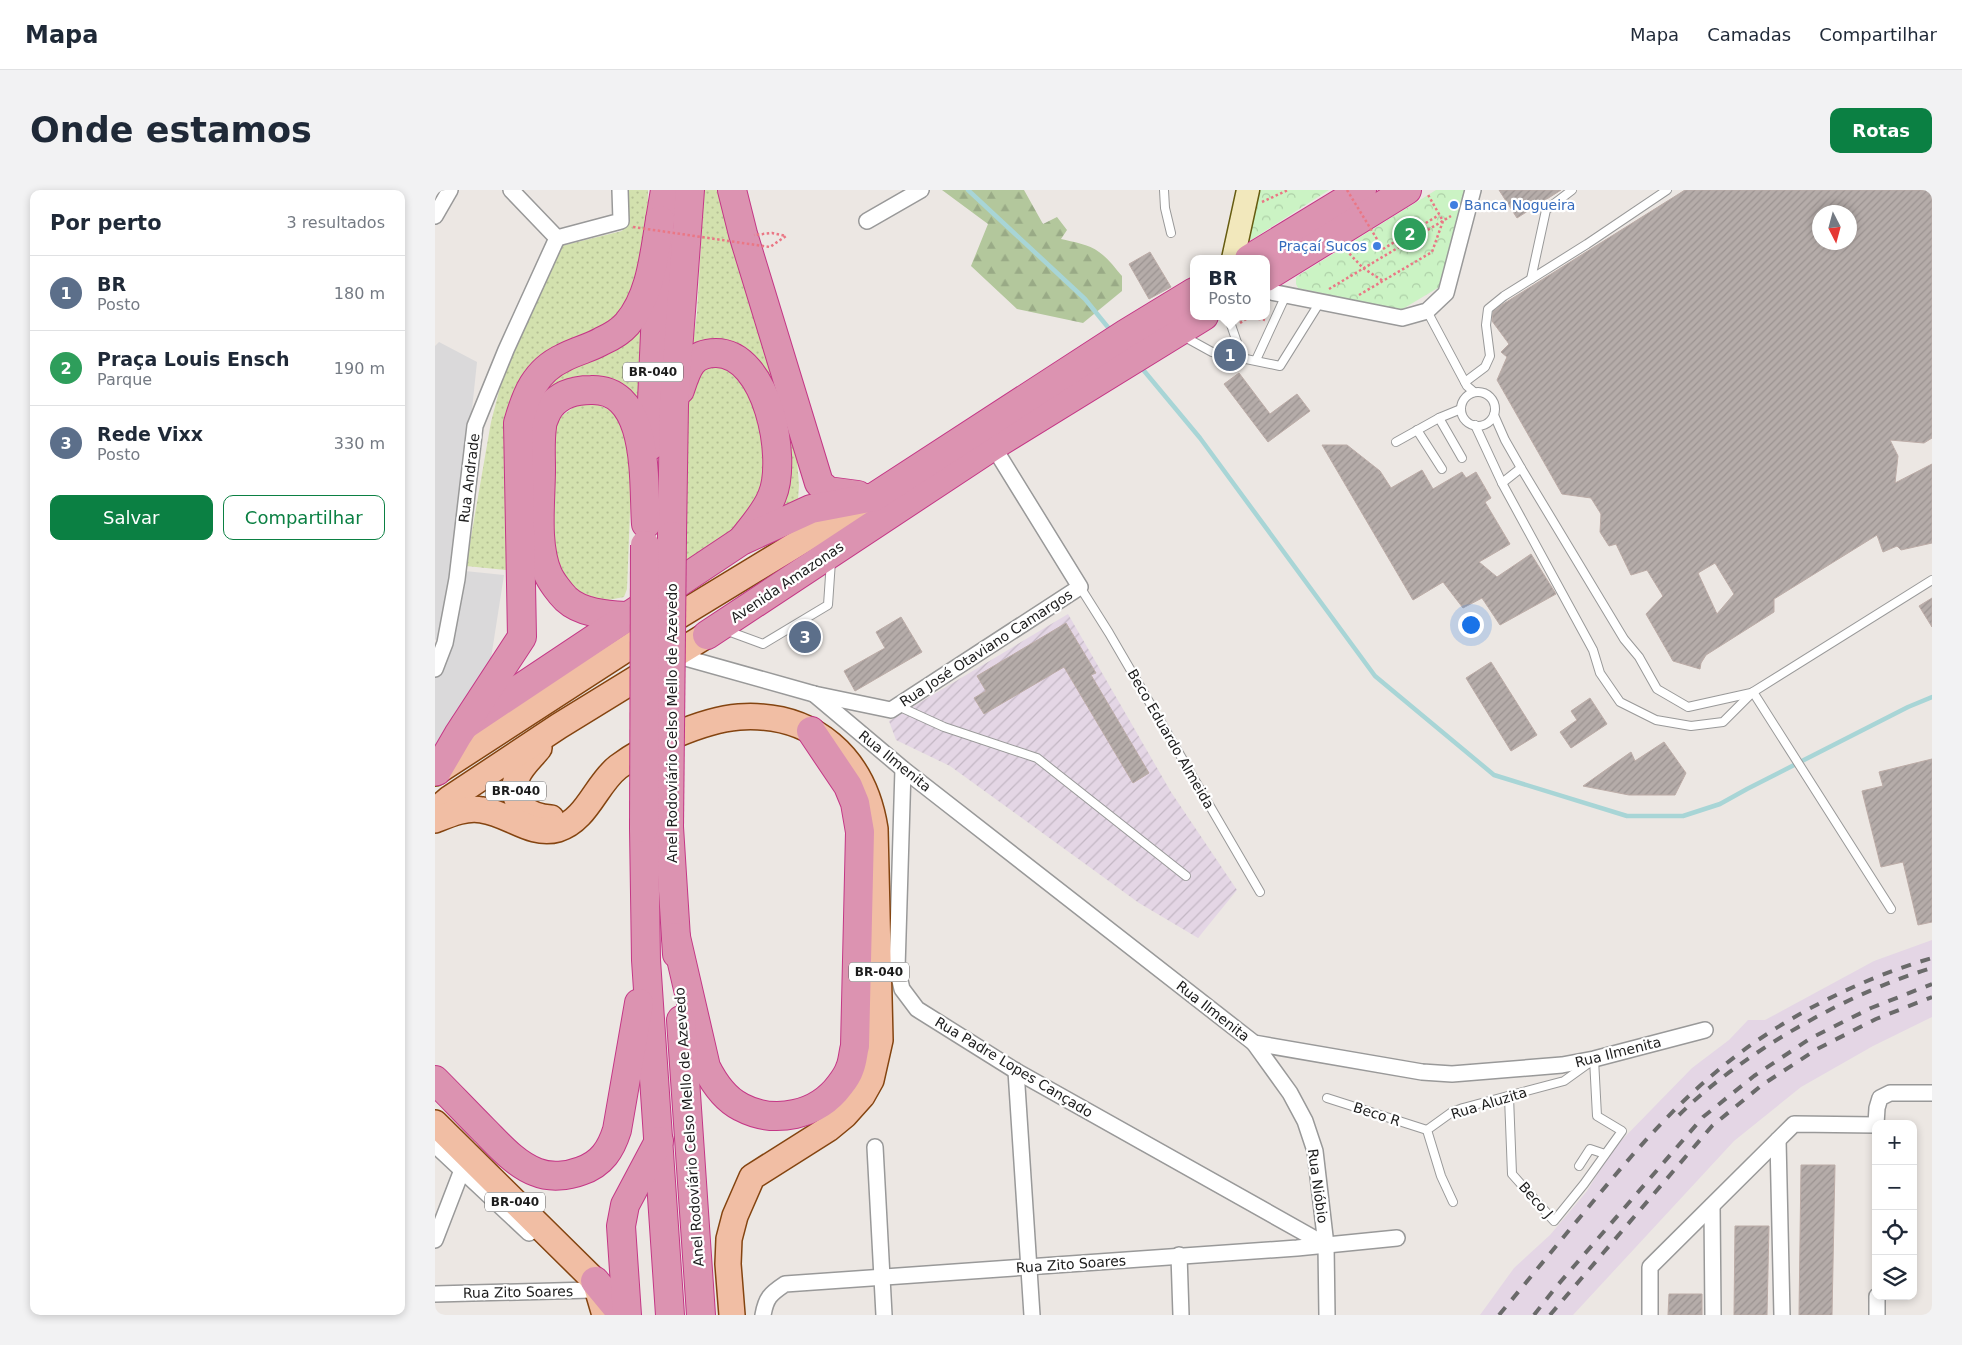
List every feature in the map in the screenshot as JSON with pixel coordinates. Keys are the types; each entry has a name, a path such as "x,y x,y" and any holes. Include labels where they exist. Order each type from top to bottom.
{"highway":[{"name":"Anel Rodoviário Celso Mello de Azevedo","path":"665,190 661,220 645,535 657,828 676,937 701,1315"},
{"name":"Anel Rodoviário Celso Mello de Azevedo","path":"670,1315 647,960 657,828 672,536 674,405 690,190"},
{"path":"732,190 743,234 819,483 828,491 874,497"},
{"path":"1256,255 1362,190"},
{"path":"1276,286 1332,237 1407,190"},
{"path":"436,772 522,637 518,423 524,401 533,382 543,371 563,358 614,335 626,325 635,312 647,287 661,220"},
{"path":"1133,345 1190,295"},
{"path":"1133,345 1177,333 1198,320"},
{"name":"Avenida Amazonas","path":"874,497 1133,345"},
{"path":"674,405 689,367 696,357 707,353 724,353 741,362 761,391 773,421 777,444 778,463 776,480 772,497 741,540"},
{"name":"Avenida Amazonas","path":"713,632 993,446 1102,364"},
{"path":"626,616 588,611 566,599 548,574 541,543 542,426 550,407 564,395 579,390 598,390 614,395 625,403 633,417 639,434 645,535"},
{"path":"465,725 741,540 811,509 874,497"},
{"path":"676,937 706,1067 714,1083 739,1107 767,1115 785,1116 805,1112 820,1105 832,1096 850,1068 855,1046 860,832 855,803 848,786 811,731"},
{"path":"435,1080 519,1164 538,1173 557,1176 588,1169 599,1161 612,1147 617,1130 647,960"},
{"path":"625,1315 621,1226 625,1205 659,1141"},
{"path":"593,1286 625,1315"}],"main road":[{"name":"Avenida Amazonas","path":"436,772 649,634 874,497"},
{"name":"Avenida Amazonas","path":"435,811 449,799 559,726 713,632"},
{"name":"BR-040","path":"435,820 451,813 473,809 484,810 525,826 546,830 566,825 580,814 617,768 657,743 725,719 739,717 774,719 811,731 833,745 852,765 869,798 877,848 880,1040 871,1080 863,1096 828,1129 752,1178 735,1216 729,1239 728,1264 732,1315"},
{"name":"BR-040","path":"559,726 521,768 516,784 519,804 526,812 539,817 555,818 580,814"},
{"name":"BR-040","path":"435,1123 593,1286"},
{"path":"593,1286 605,1315"}],"street":[{"path":"435,216 450,190"},
{"path":"511,190 557,238 621,221 620,190"},
{"path":"867,221 921,190"},
{"path":"1234,255 1248,190"},
{"path":"1276,286 1315,301 1402,318 1427,311 1446,293 1473,190"},
{"name":"Rua Andrade","path":"435,669 445,643 457,579 475,426 506,350 557,238"},
{"path":"993,446 1080,587"},
{"name":"Rua José Otaviano Camargos","path":"675,655 813,694 891,710 1080,587"},
{"path":"435,631 445,643"},
{"path":"713,632 703,647 706,655 717,668"},
{"name":"Rua Ilmenita","path":"813,694 903,769 1254,1043 1422,1072 1452,1074 1562,1065 1594,1059 1705,1030"},
{"name":"Rua Padre Lopes Cançado","path":"903,769 897,968 902,989 917,1009 1017,1071 1326,1245"},
{"name":"Rua Nióbio","path":"1254,1043 1290,1093 1305,1121 1315,1151 1326,1245 1327,1315"},
{"path":"1017,1071 1032,1315"},
{"path":"1876,1120 1880,1098 1890,1093 1932,1093"},
{"path":"1649,1315 1650,1267 1794,1124 1872,1124"},
{"path":"1778,1140 1782,1315"},
{"path":"435,1145 593,1286 593,1315"},
{"path":"875,1147 884,1315"},
{"path":"435,1240 462,1170"},
{"path":"1711,1206 1713,1315"},
{"name":"Rua Zito Soares","path":"763,1315 766,1300 785,1284 1326,1245 1397,1238"},
{"path":"1179,1255 1181,1315"},
{"name":"Rua Zito Soares","path":"435,1294 593,1286"},
{"path":"1877,1300 1877,1315"}],"lane":[{"path":"1164,190 1165,208 1171,233"},
{"path":"1531,279 1546,210 1572,190"},
{"path":"1465,382 1485,366 1490,356 1487,326 1488,309 1503,296 1667,190"},
{"path":"1256,360 1273,323 1276,286"},
{"path":"1177,333 1212,352 1243,360 1256,360 1280,366 1315,301"},
{"path":"1427,311 1465,382 1474,392"},
{"path":"1229,320 1243,360"},
{"path":"1474,392 1482,392 1489,395 1495,408 1494,415 1489,422 1483,425 1475,425 1468,422 1463,416 1461,409 1467,396 1474,392"},
{"path":"1396,442 1439,418 1461,409"},
{"path":"1494,415 1505,440 1521,468 1624,639 1639,657 1657,689 1688,707 1753,692"},
{"path":"1439,418 1462,458"},
{"path":"1475,425 1502,483 1593,650 1600,673 1620,702 1656,720 1691,726 1723,722 1753,692 1932,580"},
{"path":"1417,430 1443,469"},
{"path":"1502,483 1521,468"},
{"path":"713,632 763,644 828,606 832,552"},
{"name":"Beco Eduardo Almeida","path":"1080,587 1109,632 1260,892"},
{"path":"1753,692 1891,909"},
{"path":"898,706 943,727 1037,758 1186,876"},
{"path":"1579,1166 1590,1149 1605,1154 1622,1131 1597,1116 1594,1059"},
{"name":"Rua Aluzita","path":"1427,1130 1452,1112 1564,1081 1594,1059"},
{"name":"Beco J","path":"1509,1097 1513,1174 1554,1221 1605,1154"},
{"name":"Beco R","path":"1327,1098 1427,1130"},
{"path":"1427,1130 1441,1176 1453,1202"}],"path":[{"path":"1283,193 1288,190"},
{"path":"1347,190 1383,249 1439,215"},
{"path":"1425,190 1443,221"},
{"path":"1315,301 1363,268 1468,206"},
{"path":"1340,306 1432,252 1443,221"},
{"path":"633,227 770,247 786,236 772,233 754,235"},
{"path":"1332,237 1363,268 1383,281"},
{"path":"1232,328 1244,320"},
{"path":"1264,320 1273,323"}],"shaded area":[{"path":"439,342 477,362 455,570 504,575 489,671 435,748 435,676 446,651 435,639 435,346"},
{"path":"1068,614 1171,792 1237,890 1198,938 1139,903 950,766 896,740 889,721"},
{"path":"1932,940 1932,1017 1873,1046 1801,1087 1734,1141 1573,1315 1480,1315 1514,1268 1550,1235 1587,1191 1612,1150 1692,1068 1729,1040 1748,1020 1765,1020 1874,961"}],"green space":[{"path":"628,190 648,190 647,239 643,269 617,318 508,423 506,570 466,566 491,422 503,376 561,246 622,231 629,217"},
{"path":"704,190 724,190 795,436 799,485 798,501 773,516 760,372 695,346 693,342 697,313"},
{"path":"942,190 1024,190 1043,224 1057,217 1067,230 1061,239 1091,247 1108,260 1122,276 1122,291 1083,323 1017,309 971,266 988,224"},
{"path":"1260,190 1329,190 1251,240 1247,236"},
{"path":"1436,190 1467,190 1441,286 1401,310 1298,288 1296,277"},
{"path":"642,319 640,410 633,399 533,407 542,384"},
{"path":"704,367 726,367 735,372 760,412 766,483 740,526 684,563 688,395"},
{"path":"597,404 620,415 632,460 627,589 624,597 603,601 577,591 566,582 556,561 553,524 551,432 559,418 577,405"}],"building":[{"path":"1499,190 1561,190 1517,218"},
{"path":"1685,190 1932,190 1932,438 1924,443 1890,440 1898,456 1895,483 1932,464 1932,543 1901,550 1897,546 1883,552 1877,535 1774,599 1774,612 1706,655 1700,669 1673,661 1646,614 1663,596 1647,570 1631,575 1616,544 1609,546 1600,532 1601,514 1591,498 1562,494 1497,380 1507,357 1501,352 1509,344 1492,321 1493,312","holes":["1715,563 1734,594 1717,614 1698,573"]},
{"path":"1150,252 1171,287 1149,299 1129,264"},
{"path":"1239,373 1270,414 1297,394 1310,411 1268,442 1224,384"},
{"path":"1322,445 1347,445 1380,471 1391,488 1422,470 1433,489 1462,472 1466,478 1476,472 1491,498 1485,502 1510,544 1479,562 1497,577 1531,554 1556,594 1500,625 1482,598 1463,608 1443,582 1413,600"},
{"path":"1932,598 1932,627 1919,606"},
{"path":"901,617 922,652 855,691 844,671 885,648 876,632"},
{"path":"1066,623 1096,673 1091,675 1149,773 1133,783 1064,667 984,714 974,698 986,691 977,676"},
{"path":"1491,662 1537,735 1511,751 1466,678"},
{"path":"1590,698 1607,724 1571,748 1560,732 1577,720 1571,711"},
{"path":"1664,742 1686,773 1675,795 1629,795 1583,786 1631,752 1635,761"},
{"path":"1932,759 1932,922 1918,925 1903,862 1881,867 1862,791 1883,786 1879,772"},
{"path":"1801,1165 1835,1165 1832,1315 1799,1315"},
{"path":"1735,1226 1769,1226 1767,1315 1734,1315"},
{"path":"1669,1294 1702,1294 1702,1315 1668,1315"}],"waterway":[{"path":"968,190 1085,299 1111,331"},
{"path":"1140,366 1200,438 1375,676 1494,775 1627,816 1683,816 1720,804 1908,707 1932,697"}],"railway":[{"path":"1499,1315 1635,1152 1682,1102 1739,1053 1791,1019 1846,990 1903,967 1932,958"},
{"path":"1679,1115 1733,1069 1797,1028 1865,993 1932,968"},
{"path":"1534,1315 1703,1117 1754,1076 1811,1038 1871,1008 1932,984"},
{"path":"1550,1315 1712,1126 1762,1085 1817,1049 1876,1019 1932,997"}],"place":[{"name":"Banca Nogueira","path":"1454,205"},
{"name":"Praça Louis Ensch","path":"1410,234"},
{"name":"Praçaí Sucos","path":"1377,246"},
{"name":"BR","path":"1230,355"},
{"name":"Rede Vixx","path":"805,637"}]}
